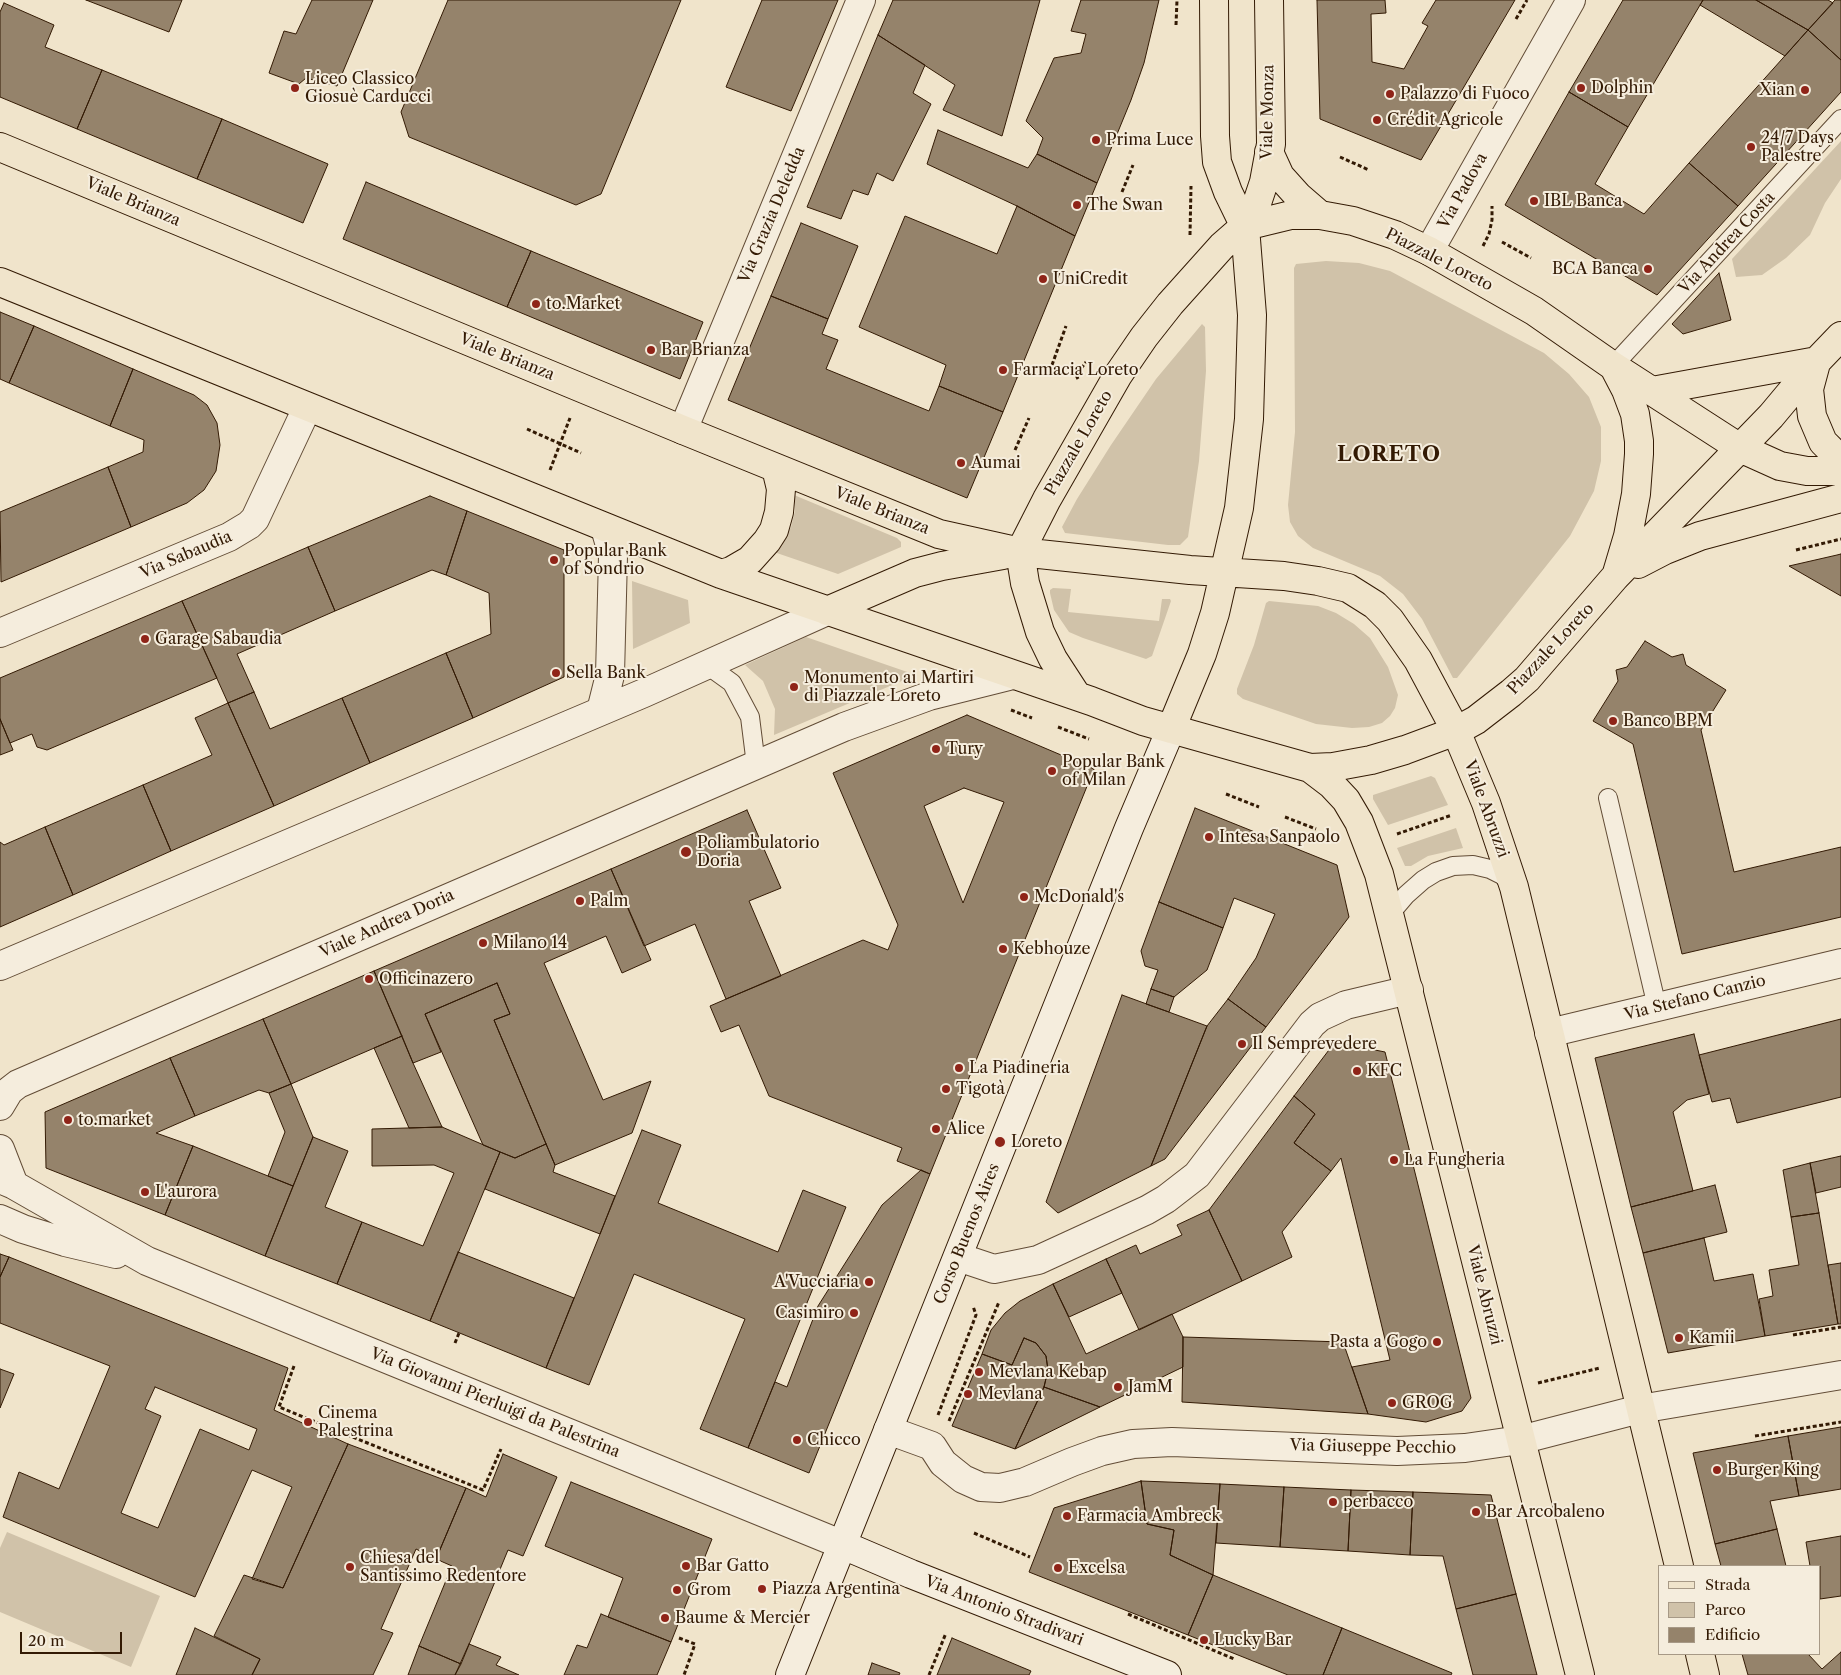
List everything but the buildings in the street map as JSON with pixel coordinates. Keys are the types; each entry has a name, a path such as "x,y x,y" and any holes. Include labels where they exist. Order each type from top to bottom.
{"main road":[{"path":"1171,729 1202,654 1215,613 1239,508 1249,419 1252,316 1246,227 1228,192 1217,162 1215,136 1214,0"},
{"name":"Viale Monza","path":"1246,227 1264,182 1270,144 1269,0"},
{"name":"Viale Brianza","path":"0,147 932,532 1020,552"},
{"path":"1269,152 1280,176 1298,196 1320,214"},
{"name":"Piazzale Loreto","path":"827,611 1013,674 1143,721 1310,768 1333,767 1371,760 1406,750 1456,731 1495,706 1527,679 1616,577 1740,448 1613,366 1570,334 1534,311 1429,251 1370,226 1320,214 1291,215 1246,227 1230,238 1170,304 1118,375 1047,499 1020,552"},
{"path":"0,282 605,528 721,574 827,611 915,572 1020,552 1225,573 1284,576 1348,588 1368,600 1390,620 1433,686 1456,731"},
{"path":"1841,336 1817,361 1771,416 1740,448 1780,466 1807,471 1841,471"},
{"path":"1652,391 1817,361"},
{"path":"1817,361 1809,389 1812,416 1823,442 1841,460"},
{"name":"Piazzale Loreto","path":"1613,366 1633,408 1640,454 1636,494 1628,536 1616,577"},
{"path":"721,574 731,571 750,560 774,530 779,512 780,489 776,468"},
{"path":"1616,577 1665,550 1700,536 1841,498"},
{"path":"1020,552 1025,583 1040,632 1053,659 1076,696"},
{"name":"Viale Abruzzi","path":"1456,731 1486,803 1514,887 1678,1565"},
{"name":"Viale Abruzzi","path":"1310,768 1337,790 1353,811 1373,857 1409,990 1580,1675"},
{"path":"1700,1655 1705,1675"}],"street":[{"name":"Via Grazia Deledda","path":"683,430 861,0"},
{"name":"Via Padova","path":"1429,251 1571,0"},
{"name":"Via Sabaudia","path":"0,633 229,538 249,525 255,519 308,408"},
{"path":"601,711 610,675 613,556 605,528"},
{"path":"0,966 706,666 827,611"},
{"name":"Viale Andrea Doria","path":"0,1106 9,1091 9,1082 844,727 929,696 1013,674"},
{"name":"Corso Buenos Aires","path":"843,1545 1171,729"},
{"name":"Via Stefano Canzio","path":"1549,1033 1841,963"},
{"path":"958,1257 994,1269 1038,1260 1147,1210 1166,1199 1197,1175 1320,1016 1346,1005 1409,990"},
{"path":"0,1149 7,1182"},
{"name":"Via Giovanni Pierluigi da Palestrina","path":"7,1182 147,1261 843,1545"},
{"name":"Via Giovanni Pierluigi da Palestrina","path":"0,1219 23,1229 65,1242 147,1261"},
{"name":"Via Giuseppe Pecchio","path":"888,1430 932,1446 943,1463 952,1472 973,1484 1000,1488 1025,1482 1102,1451 1148,1442 1397,1451 1465,1448 1520,1440 1640,1409 1841,1375"},
{"path":"790,1675 843,1545"},
{"name":"Via Antonio Stradivari","path":"843,1545 911,1574 1167,1675"}],"lane":[{"name":"Via Andrea Costa","path":"1613,366 1841,119"},
{"path":"706,666 732,683 750,717 756,765"},
{"path":"1608,798 1657,1007"},
{"name":"Viale Abruzzi","path":"1390,915 1406,895 1423,880 1436,872 1453,866 1473,865 1490,869 1502,875 1514,887"}],"path":[{"path":"1176,25 1177,0"},
{"path":"1516,19 1527,0"},
{"path":"1340,157 1370,170"},
{"path":"1122,192 1133,165"},
{"path":"1502,242 1531,258"},
{"path":"1052,364 1066,326"},
{"path":"549,471 571,416"},
{"path":"1016,450 1029,418"},
{"path":"527,429 581,453"},
{"path":"1796,550 1841,539"},
{"path":"1009,709 1032,718"},
{"path":"1058,728 1089,738"},
{"path":"1226,794 1259,807"},
{"path":"1392,836 1452,815"},
{"path":"1285,817 1316,829"},
{"path":"948,1424 999,1302"},
{"path":"1792,1335 1841,1327"},
{"path":"455,1343 459,1333"},
{"path":"294,1366 279,1407 483,1490 501,1449"},
{"path":"1535,1384 1604,1367"},
{"path":"1755,1436 1841,1422"},
{"path":"974,1534 1030,1557"},
{"path":"1128,1614 1234,1659"},
{"path":"930,1675 946,1633"},
{"path":"679,1638 695,1644 684,1675"}],"green space":[{"path":"1841,141 1841,179 1825,203 1810,235 1786,258 1762,275 1736,277 1732,259"},
{"path":"1326,261 1359,263 1390,271 1544,353 1569,374 1589,397 1601,427 1601,461 1594,491 1570,536 1457,678 1453,678 1422,619 1403,594 1380,576 1313,548 1298,536 1290,522 1288,505 1295,432 1294,268 1296,264"},
{"path":"1202,324 1205,327 1206,371 1199,461 1188,537 1180,545 1168,545 1065,533 1062,527 1111,445 1156,379"},
{"path":"794,495 897,538 901,542 901,547 838,574 771,551 791,527 795,511"},
{"path":"632,581 688,600 690,623 633,649"},
{"path":"1053,588 1071,589 1068,612 1159,621 1162,599 1170,599 1171,601 1152,656 1146,659 1069,632 1054,610 1050,593 1050,590"},
{"path":"1269,601 1318,606 1336,613 1354,624 1370,638 1388,667 1398,695 1395,708 1390,716 1382,723 1369,727 1352,728 1316,724 1243,699 1237,694 1237,689 1254,645 1266,603"},
{"path":"806,637 916,675 774,735 775,709 763,681 745,665"},
{"path":"1431,776 1435,778 1448,805 1388,825 1373,799 1373,795"},
{"path":"1456,828 1463,848 1428,856 1411,866 1405,866 1397,848"},
{"path":"7,1532 160,1596 131,1667 0,1612 0,1548"}],"place":[{"name":"Liceo Classico Giosuè Carducci","path":"295,88"},
{"name":"Dolphin","path":"1581,88"},
{"name":"Xian","path":"1805,90"},
{"name":"Palazzo di Fuoco","path":"1390,94"},
{"name":"Crédit Agricole","path":"1377,120"},
{"name":"Prima Luce","path":"1096,140"},
{"name":"24/7 Days Palestre","path":"1751,147"},
{"name":"IBL Banca","path":"1534,201"},
{"name":"The Swan","path":"1077,205"},
{"name":"BCA Banca","path":"1648,269"},
{"name":"UniCredit","path":"1043,279"},
{"name":"to.Market","path":"536,304"},
{"name":"Bar Brianza","path":"651,350"},
{"name":"Farmacia Loreto","path":"1003,370"},
{"name":"Aumai","path":"961,463"},
{"name":"Popular Bank of Sondrio","path":"554,560"},
{"name":"Garage Sabaudia","path":"145,639"},
{"name":"Sella Bank","path":"556,673"},
{"name":"Monumento ai Martiri di Piazzale Loreto","path":"794,687"},
{"name":"Banco BPM","path":"1613,721"},
{"name":"Tury","path":"936,749"},
{"name":"Popular Bank of Milan","path":"1052,771"},
{"name":"Intesa Sanpaolo","path":"1209,837"},
{"name":"Poliambulatorio Doria","path":"686,852"},
{"name":"McDonald's","path":"1024,897"},
{"name":"Palm","path":"580,901"},
{"name":"Milano 14","path":"483,943"},
{"name":"Kebhouze","path":"1003,949"},
{"name":"Officinazero","path":"369,979"},
{"name":"Il Semprevedere","path":"1242,1044"},
{"name":"La Piadineria","path":"959,1068"},
{"name":"KFC","path":"1357,1071"},
{"name":"Tigotà","path":"946,1089"},
{"name":"to.market","path":"68,1120"},
{"name":"Alice","path":"936,1129"},
{"name":"Loreto","path":"1000,1142"},
{"name":"La Fungheria","path":"1394,1160"},
{"name":"L'aurora","path":"145,1192"},
{"name":"A'Vucciaria","path":"869,1282"},
{"name":"Casimiro","path":"854,1313"},
{"name":"Kamii","path":"1679,1338"},
{"name":"Pasta a Gogo","path":"1437,1342"},
{"name":"Mevlana Kebap","path":"979,1372"},
{"name":"JamM","path":"1118,1387"},
{"name":"Mevlana","path":"968,1394"},
{"name":"GROG","path":"1392,1403"},
{"name":"Cinema Palestrina","path":"308,1422"},
{"name":"Chicco","path":"797,1440"},
{"name":"Burger King","path":"1717,1470"},
{"name":"perbacco","path":"1333,1502"},
{"name":"Bar Arcobaleno","path":"1476,1512"},
{"name":"Farmacia Ambreck","path":"1067,1516"},
{"name":"Bar Gatto","path":"686,1566"},
{"name":"Chiesa del Santissimo Redentore","path":"350,1567"},
{"name":"Excelsa","path":"1058,1568"},
{"name":"Piazza Argentina","path":"762,1589"},
{"name":"Grom","path":"677,1590"},
{"name":"Baume & Mercier","path":"665,1618"},
{"name":"Lucky Bar","path":"1204,1640"}],"district":[{"name":"LORETO","path":"1389,455"}]}
